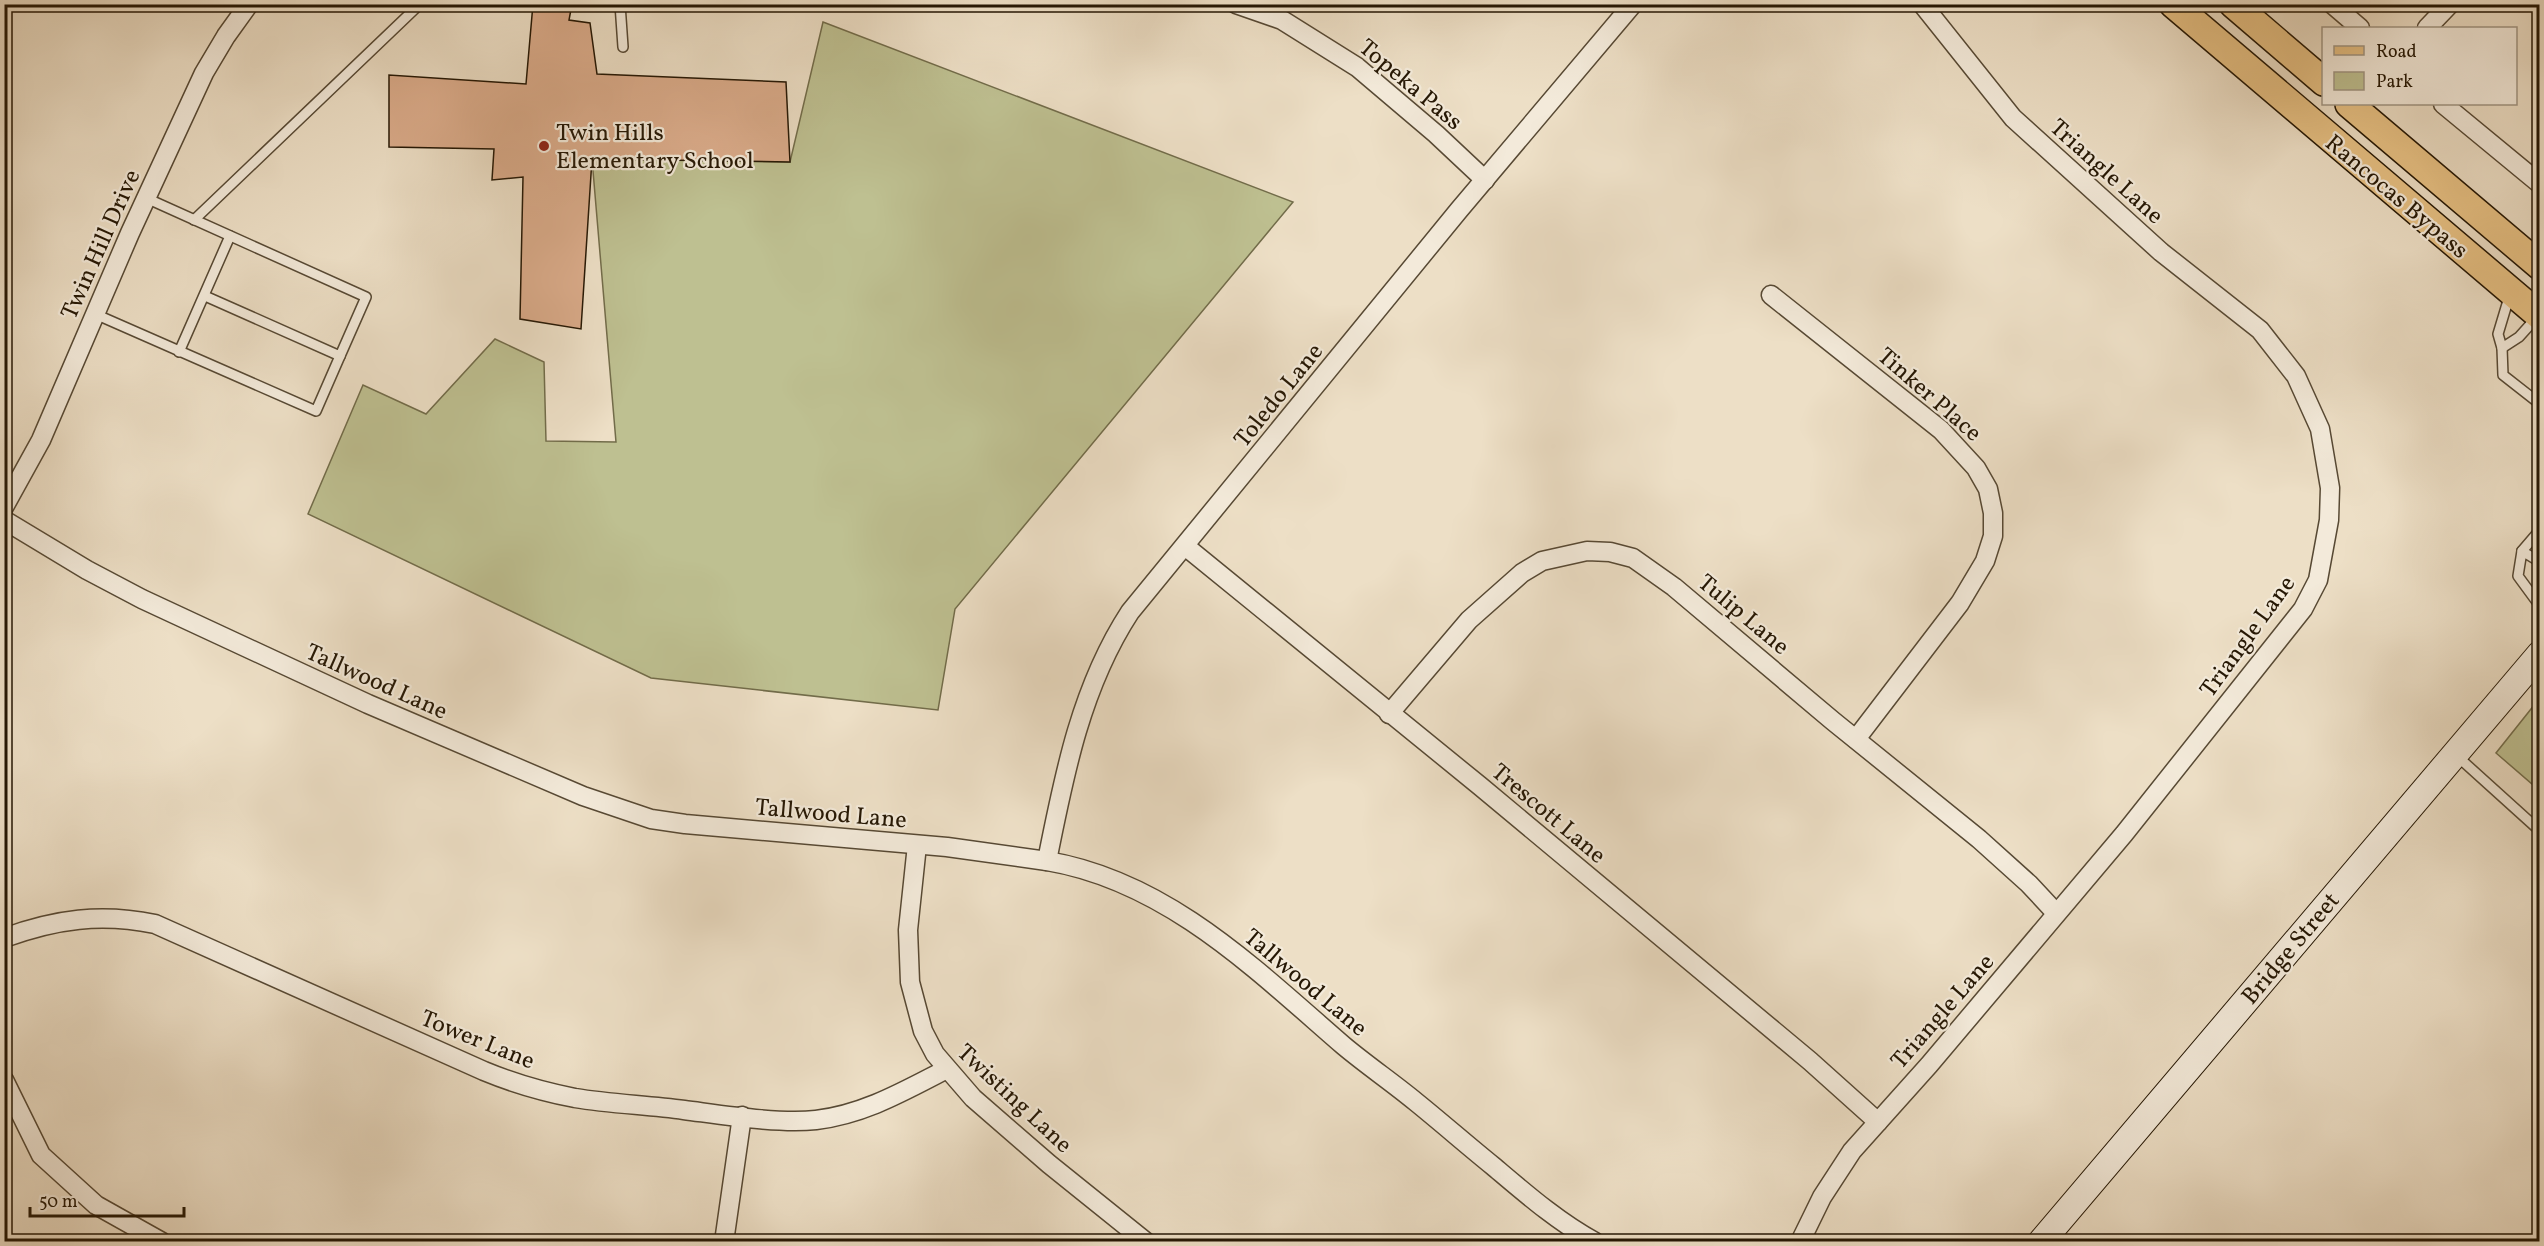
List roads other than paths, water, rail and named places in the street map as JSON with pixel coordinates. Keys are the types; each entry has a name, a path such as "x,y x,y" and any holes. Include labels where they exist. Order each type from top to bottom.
{"main road":[{"name":"Rancocas Bypass","path":"2172,4 2539,316"},
{"path":"2233,4 2322,80"},
{"name":"Rancocas Bypass","path":"2350,105 2540,266"},
{"name":"Bridge Street","path":"2041,1242 2540,654"}],"street":[{"name":"Twin Hill Drive","path":"4,507 41,440 146,198 204,73 249,4"},
{"name":"Topeka Pass","path":"1236,4 1286,12 1357,67 1436,134 1485,180"},
{"name":"Toledo Lane","path":"1047,861 1059,801 1079,723 1099,668 1112,640 1130,612 1485,180 1633,4"},
{"name":"Triangle Lane","path":"1800,1242 1835,1174 1852,1151 2124,834 2303,609 2318,580 2329,520 2330,488 2320,429 2305,393 2279,353 2260,330 2161,252 2036,141 1998,101 1922,4"},
{"path":"2332,4 2359,27"},
{"path":"2428,27 2450,4"},
{"path":"2444,105 2540,184"},
{"name":"Tinker Place","path":"1771,295 1941,430 1976,468 1988,489 1994,513 1993,536 1985,561 1960,603 1856,739"},
{"name":"Tallwood Lane","path":"4,520 142,600 404,720 514,768 617,809 651,819 685,825 917,845 1047,861 1130,887 1163,904 1225,944 1359,1058 1414,1100 1527,1194 1595,1242"},
{"name":"Trescott Lane","path":"1185,546 1268,611 1389,714 1688,958 1878,1122"},
{"name":"Tulip Lane","path":"1389,714 1470,620 1522,573 1542,561 1587,551 1610,552 1633,558 1674,586 1856,739 1979,838 2029,884 2056,913"},
{"name":"Twisting Lane","path":"917,845 908,930 910,982 923,1031 935,1054 974,1098 1014,1134 1146,1242"},
{"name":"Tower Lane","path":"4,938 79,918 104,917 154,924 514,1083 576,1098 787,1121 815,1120 840,1116 886,1101 947,1069"},
{"path":"4,1080 41,1155 96,1204 162,1242"},
{"path":"724,1242 742,1116"}],"lane":[{"path":"194,220 420,4"},
{"path":"620,4 623,47"},
{"path":"95,314 316,411 366,297 146,198"},
{"path":"179,352 230,236"},
{"path":"2510,292 2498,334 2502,348 2503,375 2540,404"},
{"path":"205,296 340,356"},
{"path":"2502,348 2519,337 2539,316"},
{"path":"2540,530 2522,551 2518,576 2540,606"},
{"path":"2522,551 2540,562"},
{"path":"2456,754 2540,831"}],"place":[{"name":"Twin Hills Elementary School","path":"544,146"}]}
